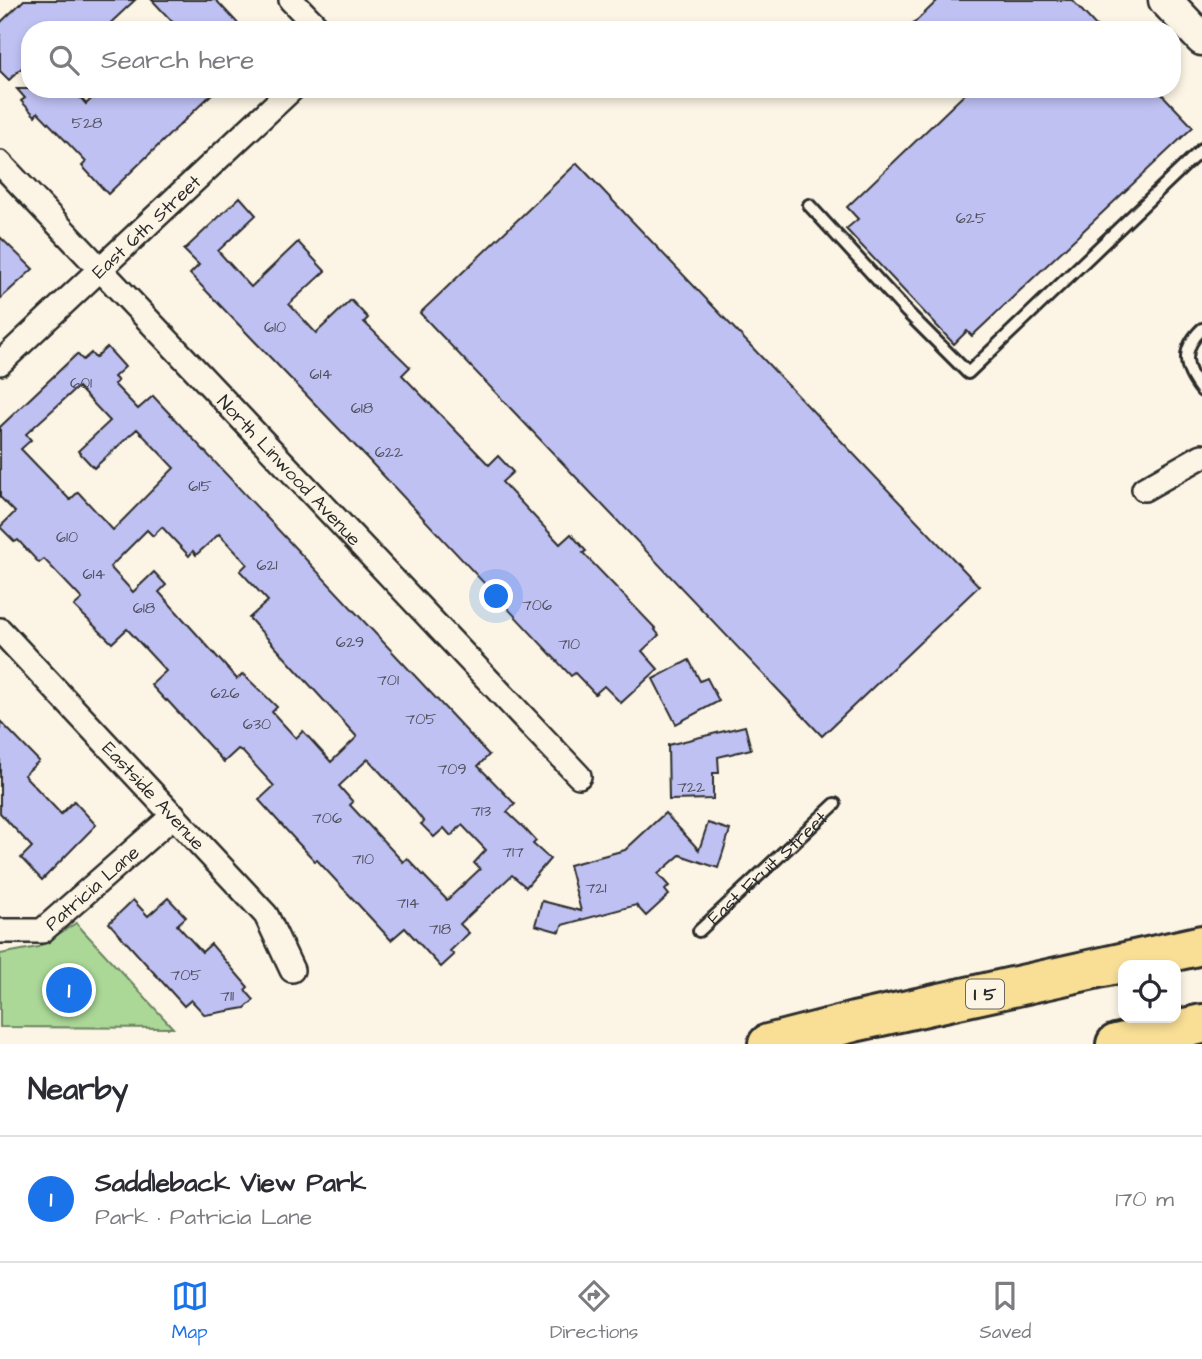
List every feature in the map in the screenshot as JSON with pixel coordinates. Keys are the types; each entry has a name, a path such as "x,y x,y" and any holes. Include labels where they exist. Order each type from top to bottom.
{"highway":[{"name":"I 5","path":"768,1044 1202,945"},
{"path":"1116,1044 1202,1024"}],"main road":[{"path":"1164,0 1202,39"}],"street":[{"path":"291,0 311,21"},
{"name":"East 6th Street","path":"0,363 282,98"},
{"name":"North Linwood Avenue","path":"0,163 579,776"},
{"path":"1144,489 1202,456"},
{"name":"Eastside Avenue","path":"0,630 266,915 292,970"},
{"name":"Patricia Lane","path":"0,931 42,931 174,815"}],"lane":[{"path":"809,205 907,312 968,373 1202,149"},
{"path":"1202,329 1192,338 1185,357 1193,379 1202,391"},
{"name":"East Fruit Street","path":"699,931 835,804"}],"green space":[{"path":"76,923 173,1028 0,1027 0,954 38,947"}],"building":[{"path":"24,0 135,0 113,21 21,21 21,69 9,80 0,71 0,23"},
{"path":"152,0 216,0 236,21 172,21"},
{"path":"938,0 1072,0 1092,21 916,21"},
{"path":"25,98 81,98 86,104 92,98 208,98 108,194 82,166 86,162 38,112 35,116 21,101"},
{"path":"961,98 1166,98 1193,127 972,336 967,331 954,344 846,229 858,219 847,207"},
{"path":"577,163 979,586 822,736 420,313"},
{"path":"240,197 256,215 218,251 251,287 298,242 325,271 289,304 316,333 351,300 368,318 364,322 410,367 402,375 489,465 498,456 513,472 502,482 560,544 571,534 586,551 583,553 656,629 659,635 642,651 658,669 621,703 604,686 595,694 575,673 571,676 190,274 199,265 184,250"},
{"path":"0,237 33,269 0,299"},
{"path":"107,347 125,367 114,377 118,381 114,384 138,409 153,396 489,755 478,766 515,804 507,812 536,841 533,844 550,859 526,887 512,875 460,924 469,933 450,951 454,955 441,967 405,928 391,940 299,844 259,800 274,786 242,751 238,749 224,762 151,685 166,671 127,629 112,643 74,606 82,599 44,559 39,563 18,540 15,542 0,527 15,512 0,497 0,427 77,354 83,360 91,353 95,358","holes":["78,387 110,421 78,451 94,468 137,429 174,468 113,530 78,492 70,500 21,449 31,440 26,434","162,527 189,556 193,551 196,555 219,534 247,564 240,571 268,601 249,618 357,737 331,762 303,731 296,738 272,712 277,707 243,674 237,679 159,592 166,585 154,572 133,592 110,567 147,530 153,536","368,759 413,808 424,822 421,824 434,837 444,828 451,836 462,825 486,850 474,863 480,869 447,900 407,858 403,862 350,805 353,802 339,786"]},
{"path":"689,660 700,681 707,678 719,701 676,724 653,679"},
{"path":"0,721 39,761 24,775 61,814 74,801 96,825 42,880 21,858 32,847 0,813"},
{"path":"745,726 751,749 718,757 719,773 713,773 713,799 669,800 668,745"},
{"path":"665,813 699,850 708,823 730,830 718,868 680,855 658,874 669,886 665,890 669,895 646,916 636,905 562,925 560,932 535,925 542,901 581,911 569,865 625,850"},
{"path":"168,898 186,917 177,925 202,952 211,944 248,987 245,990 254,1000 245,1008 205,1015 191,1000 184,1006 109,923 133,900 148,916"}],"place":[{"name":"Saddleback View Park","path":"69,990"}]}
